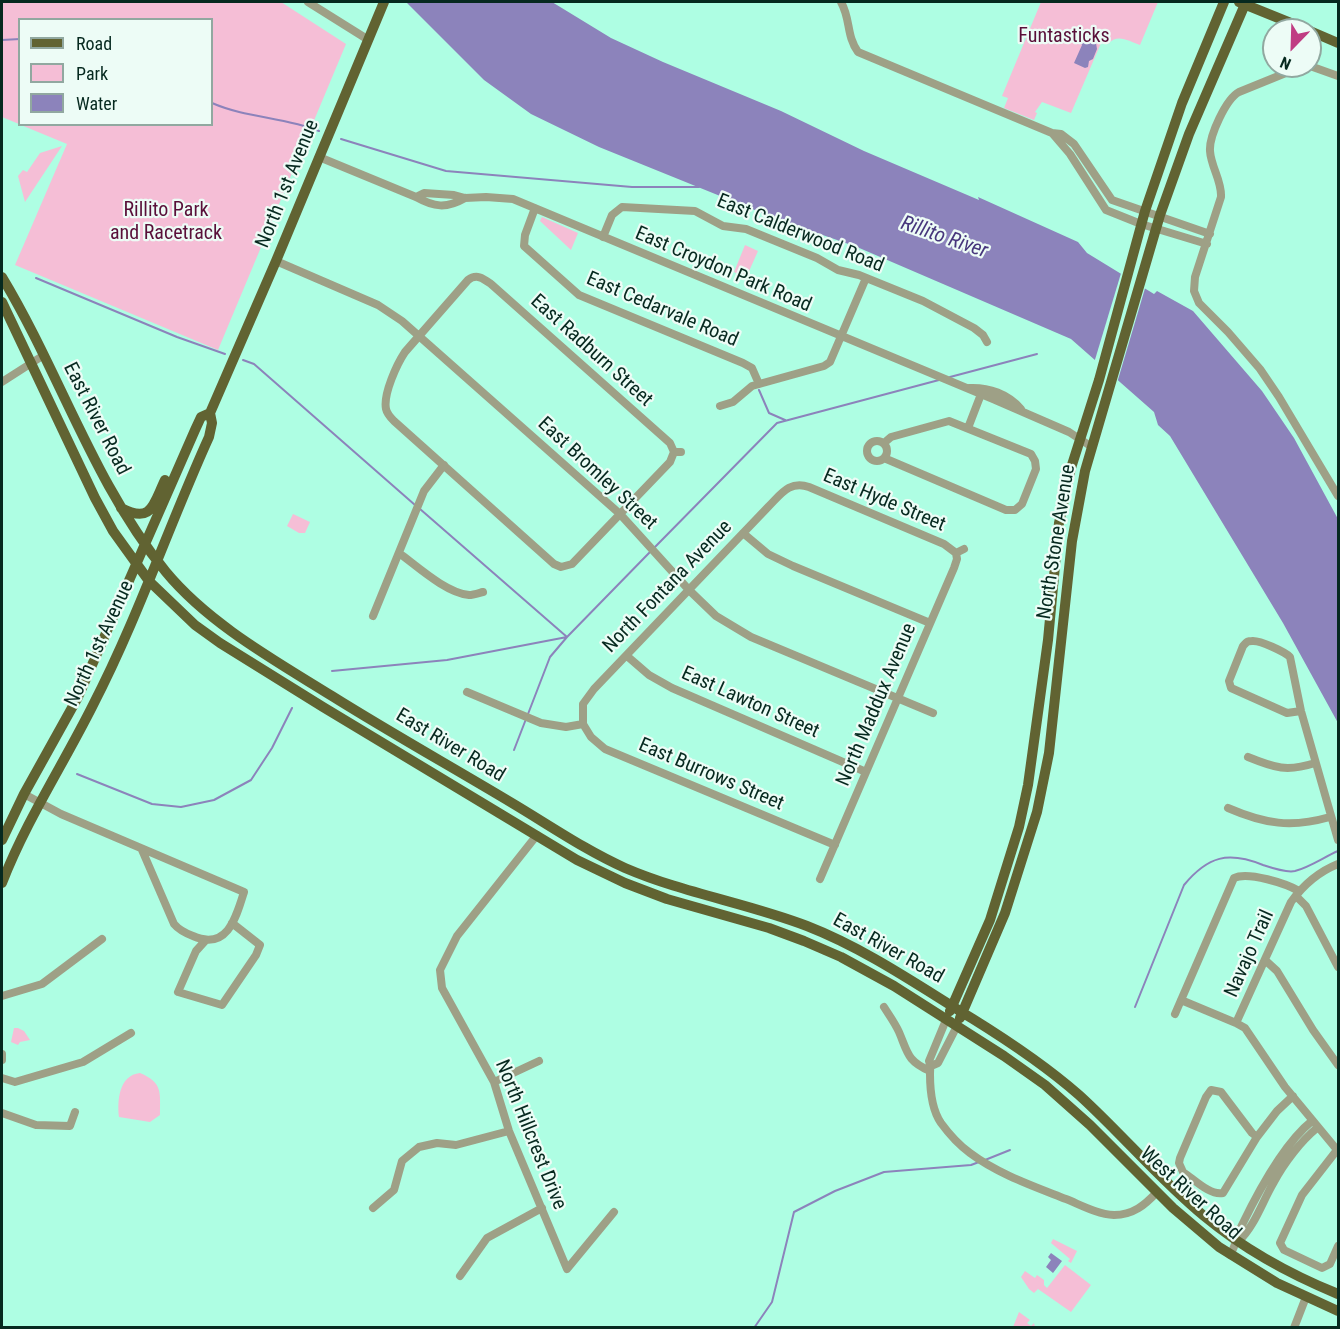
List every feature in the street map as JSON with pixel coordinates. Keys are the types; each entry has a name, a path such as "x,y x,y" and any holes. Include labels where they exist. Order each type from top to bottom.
{"main road":[{"name":"North 1st Avenue","path":"2,883 16,846 94,704 158,562 209,437 212,423 210,413 384,2"},
{"name":"North Stone Avenue","path":"946,1020 990,920 1019,827 1028,785 1048,640 1059,523 1080,438 1099,380 1145,211 1182,103 1224,2"},
{"name":"North Stone Avenue","path":"957,1026 1005,913 1037,812 1049,753 1072,540 1080,491 1092,447 1155,228 1243,2"},
{"path":"1243,2 1281,18"},
{"path":"1322,36 1338,43"},
{"name":"East River Road","path":"2,276 24,315 120,508 145,546 178,586 202,609 357,712 570,840 627,869 666,884 776,915 872,957 1039,1063"},
{"name":"East River Road","path":"2,302 94,498 113,531 149,581 195,625 331,712 577,860 667,899 769,928 841,957 957,1026 1035,1078"},
{"name":"North 1st Avenue","path":"2,840 24,794 78,697 201,417 210,413"},
{"path":"120,508 134,515 146,513 151,509 168,474 182,459"},
{"path":"537,835 546,833 605,866 627,869"},
{"path":"606,874 631,879 682,895 689,891"},
{"name":"West River Road","path":"1039,1063 1090,1106 1189,1203 1238,1242 1286,1271 1338,1294"},
{"name":"West River Road","path":"1035,1078 1078,1113 1195,1228 1230,1255 1276,1283 1338,1311"}],"street":[{"path":"308,2 367,39"},
{"path":"841,2 846,11 850,41 858,52 1052,133 1060,134 1074,144 1112,200 1210,234"},
{"path":"1322,70 1338,76"},
{"path":"1273,78 1239,92 1232,96 1226,104 1210,146 1222,192 1194,284 1198,303 1228,332 1260,369 1338,496"},
{"path":"1052,133 1070,154 1106,210 1141,224 1207,244"},
{"name":"East Croydon Park Road","path":"319,157 416,197 424,193 465,198 486,197 513,200 535,208 963,387 983,390 1012,399 1023,412 1080,438 1092,447"},
{"name":"East Calderwood Road","path":"603,237 612,214 622,207 687,210 703,214 723,226 746,229 816,258 838,270 866,278 923,301 964,322 983,335 987,342"},
{"name":"East Cedarvale Road","path":"535,208 525,235 524,246 571,289 579,295 743,363 752,368 759,384"},
{"name":"East Bromley Street","path":"276,261 378,305 402,321 620,514 688,590 717,615 751,637 933,713"},
{"name":"East Radburn Street","path":"418,335 476,274 491,284 672,444 677,452 670,462 620,514"},
{"path":"720,406 733,402 752,386 824,366 830,362 866,278"},
{"path":"418,335 400,360 382,410 554,564 561,567 572,564 620,514"},
{"path":"2,382 44,355"},
{"path":"968,428 983,390"},
{"path":"884,443 891,437 949,421 1031,454 1036,469 1022,504 1015,510 1006,510 884,458"},
{"path":"873,441 884,443 888,450 884,458 880,461 873,460 867,453 868,446 873,441"},
{"path":"373,616 424,491 444,465"},
{"name":"North Fontana Avenue","path":"583,724 583,704 594,689 785,489 796,484"},
{"name":"East Hyde Street","path":"796,484 809,487 960,551"},
{"path":"743,533 768,554 930,623"},
{"name":"North Maddux Avenue","path":"820,879 960,551"},
{"path":"399,553 454,590 469,595 483,592"},
{"path":"1301,711 1287,712 1231,688 1229,681 1243,646 1251,640 1256,641 1290,657 1301,711 1338,840"},
{"name":"East Lawton Street","path":"627,656 649,675 672,688 866,772"},
{"path":"467,692 541,723 566,727 583,724"},
{"name":"East Burrows Street","path":"583,724 591,737 605,749 835,845"},
{"path":"1248,757 1272,766 1291,769 1316,763"},
{"path":"24,794 61,814 244,892 237,916 225,934 217,940 205,941 179,930 174,924 142,850"},
{"path":"1228,808 1257,820 1284,824 1310,823 1330,817"},
{"name":"North Hillcrest Drive","path":"537,835 457,936 440,970 442,988 495,1082 509,1131 567,1269 614,1212"},
{"name":"Navajo Trail","path":"1336,1146 1315,1125 1245,1028 1236,1023 1297,894 1318,874 1338,864"},
{"path":"1175,1014 1234,878 1246,875 1289,885 1306,906 1338,967"},
{"path":"205,941 196,951 178,992 222,1005 256,956 260,945 232,923"},
{"path":"2,996 42,984 102,939"},
{"path":"1265,960 1277,971 1338,1065"},
{"path":"1181,1000 1236,1023"},
{"path":"884,1007 899,1031 908,1057 916,1065 930,1068 938,1063 957,1026"},
{"path":"946,1020 929,1061 930,1089 939,1120 968,1152 992,1167 1035,1187 1101,1213 1113,1215 1130,1213 1145,1206 1157,1192"},
{"path":"2,1078 15,1082 83,1062 131,1033"},
{"path":"2,1054 2,1060"},
{"path":"495,1082 539,1061"},
{"path":"1257,1137 1221,1092 1211,1090 1206,1096 1179,1163 1183,1172 1218,1194 1223,1193 1257,1137 1277,1111 1293,1096"},
{"path":"2,1113 36,1125 70,1126 75,1112"},
{"path":"1230,1255 1238,1242 1248,1233 1275,1180 1315,1125"},
{"path":"373,1208 394,1190 402,1161 419,1147 437,1143 456,1145 509,1131"},
{"path":"1336,1146 1302,1195 1280,1239 1281,1247 1325,1268 1330,1264 1338,1246"},
{"path":"460,1276 487,1238 542,1208"},
{"path":"1294,1328 1306,1297"}],"green space":[{"name":"Rillito Park and Racetrack","path":"2,2 281,2 346,44 218,350 15,265 67,144 23,126 213,126 213,18 18,18 18,124 2,117"},
{"name":"Funtasticks","path":"1041,2 1158,2 1140,45 1119,38 1108,44 1102,41 1071,113 1042,102 1035,112 1037,113 1034,120 1004,108 1008,98 1002,96"},
{"path":"62,146 25,202 18,176 23,170 27,172 40,153"},
{"path":"542,217 578,233 571,250 540,221"},
{"path":"745,245 758,251 746,278 734,272"},
{"path":"293,514 310,522 305,533 299,533 287,526"},
{"path":"14,1028 24,1031 30,1040 20,1042 18,1045 11,1042"},
{"path":"140,1073 153,1081 159,1089 160,1115 150,1122 119,1117 118,1104 121,1090 128,1078"},
{"path":"1053,1239 1077,1251 1071,1263 1068,1261 1070,1259 1051,1243"},
{"path":"1065,1265 1091,1285 1071,1312 1038,1289 1034,1293 1021,1277 1025,1271 1035,1278 1037,1275 1044,1280 1047,1288"},
{"path":"1019,1312 1030,1320 1027,1323 1031,1326 1034,1323 1035,1327 1013,1327"}],"water":[{"name":"Rillito River","path":"406,2 552,2 611,38 663,62 781,111 864,151 979,200 978,197 1078,242 1087,253 1154,294 1157,291 1193,311 1262,391 1294,438 1338,519 1338,723 1283,623 1170,436 1158,425 1154,412 1071,339 857,247 777,219 599,147 531,114 484,80"},
{"path":"1082,38 1088,38 1096,43 1097,49 1088,67 1085,68 1074,63 1082,45 1080,41"},
{"path":"1051,1253 1062,1261 1053,1273 1046,1267 1051,1260 1048,1257"}],"pier":[{"path":"1122,270 1146,285 1117,383 1094,363"}],"waterway":[{"path":"2,40 18,39"},
{"path":"213,103 238,112 306,126 319,131"},
{"path":"341,139 446,171 632,187 699,187"},
{"path":"36,278 177,337 225,354"},
{"path":"950,377 1037,354"},
{"path":"243,360 254,364 415,505"},
{"path":"654,548 777,423 939,380"},
{"path":"759,390 769,413 785,420"},
{"path":"420,509 567,637 550,657 528,714"},
{"path":"332,671 447,660 567,637 650,552"},
{"path":"77,774 152,804 181,807 214,800 251,780 272,748 292,708"},
{"path":"514,750 526,719"},
{"path":"1135,1007 1184,885 1202,868 1219,859 1239,858 1283,871 1295,871 1338,851"},
{"path":"985,1160 1010,1150"},
{"path":"754,1328 772,1302 794,1212 835,1191 884,1172 971,1165 979,1162"}]}
